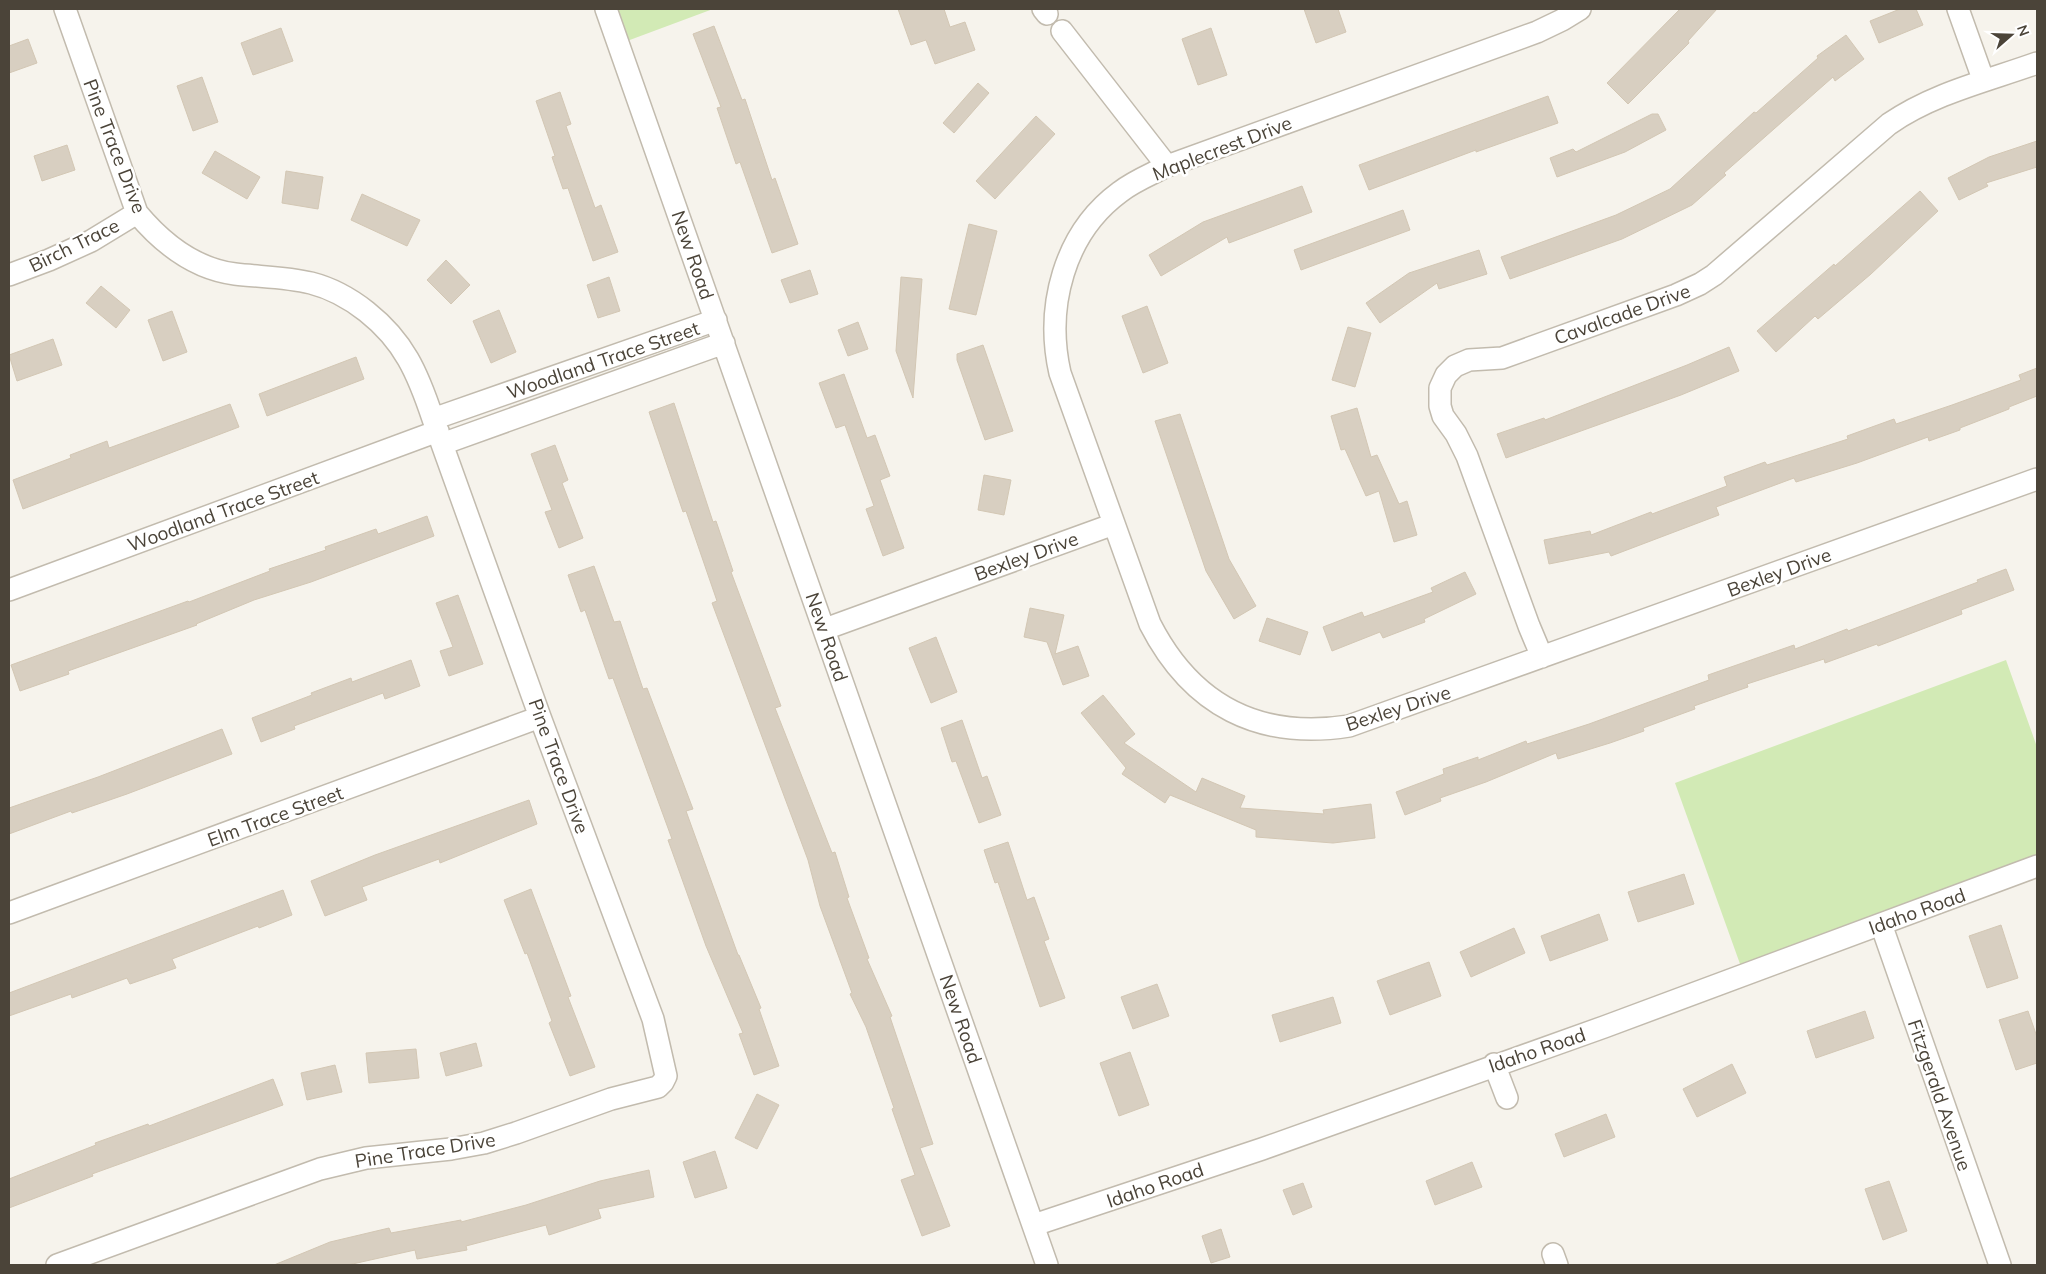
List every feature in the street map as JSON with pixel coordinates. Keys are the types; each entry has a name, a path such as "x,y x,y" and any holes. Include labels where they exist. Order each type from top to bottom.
{"street":[{"name":"Pine Trace Drive","path":"57,1265 320,1169 366,1158 451,1149 484,1143 611,1099 658,1087 666,1076 653,1019 540,717 438,431 418,379 407,357 387,330 364,309 341,295 312,283 233,274 201,265 184,256 165,242 137,213 65,9"},
{"name":"New Road","path":"606,9 1047,1265"},
{"name":"Maplecrest Drive","path":"1114,524 1060,373 1054,340 1056,302 1061,279 1069,257 1080,236 1094,217 1121,191 1167,166 1537,32 1580,9"},
{"path":"1958,9 1983,80"},
{"path":"1062,31 1167,166"},
{"name":"Cavalcade Drive","path":"1542,657 1467,456 1456,434 1443,416 1439,394 1446,375 1456,366 1469,360 1502,358 1676,295 1700,284 1714,276 1889,124 1913,109 1983,80 2037,63"},
{"name":"Birch Trace","path":"9,275 91,241 137,213"},
{"name":"Woodland Trace Street","path":"9,590 438,431 716,320"},
{"name":"Woodland Trace Street","path":"438,431 724,343"},
{"name":"Bexley Drive","path":"824,629 1114,524 1150,624 1172,661 1191,683 1212,700 1239,715 1261,723 1305,730 1349,726 2037,479"},
{"name":"Elm Trace Street","path":"9,914 540,717"},
{"name":"Idaho Road","path":"1034,1225 1262,1149 1494,1064 1604,1027 2037,866"},
{"name":"Fitzgerald Avenue","path":"1881,924 2000,1265"},
{"path":"1494,1064 1507,1098"}],"green space":[{"path":"606,9 713,9 619,44"},
{"path":"2006,660 2037,747 2037,866 1744,975 1675,783"}],"building":[{"path":"898,9 944,9 950,27 965,22 975,50 935,64 926,40 911,45"},
{"path":"1304,9 1338,9 1346,32 1316,43"},
{"path":"1680,9 1717,9 1688,41 1689,43 1628,104 1607,83"},
{"path":"1900,9 1916,9 1923,25 1879,43 1870,21"},
{"path":"714,26 742,100 745,99 772,180 775,178 798,244 772,253 740,162 736,164 717,108 721,107 693,34"},
{"path":"281,28 293,61 253,75 241,43"},
{"path":"1211,28 1227,75 1198,85 1182,39"},
{"path":"1846,35 1864,59 1835,81 1833,77 1724,173 1726,175 1692,205 1622,239 1510,279 1501,257 1616,215 1670,189 1754,112 1756,113 1818,58 1817,56"},
{"path":"28,39 37,63 9,73 9,46"},
{"path":"202,77 218,122 193,131 177,86"},
{"path":"978,83 989,93 954,133 943,123"},
{"path":"560,92 571,124 566,126 595,208 601,205 618,252 593,261 568,188 563,189 552,157 555,156 536,101"},
{"path":"1548,96 1558,123 1476,152 1476,150 1369,190 1359,165"},
{"path":"1652,114 1658,114 1666,130 1625,152 1557,177 1550,158 1573,149 1576,152"},
{"path":"1036,116 1055,134 995,199 976,181"},
{"path":"2037,141 2037,167 1986,183 1988,186 1959,200 1948,178 1989,157"},
{"path":"67,145 75,170 42,181 34,156"},
{"path":"215,151 260,177 247,199 202,173"},
{"path":"286,171 323,177 318,209 282,203"},
{"path":"1302,186 1312,212 1229,243 1227,237 1161,276 1149,255 1203,222"},
{"path":"1920,191 1938,211 1871,274 1818,319 1815,316 1776,352 1757,331 1834,264 1835,266"},
{"path":"362,194 420,220 407,246 351,220"},
{"path":"1403,210 1410,230 1301,270 1294,250"},
{"path":"969,224 997,231 976,315 949,309"},
{"path":"1479,250 1487,274 1439,289 1437,283 1380,323 1366,303 1409,273"},
{"path":"446,260 470,285 451,304 427,280"},
{"path":"810,270 818,294 790,303 781,280"},
{"path":"609,277 620,311 598,318 587,285"},
{"path":"901,277 922,279 913,398 896,351"},
{"path":"101,286 130,310 116,328 86,303"},
{"path":"1147,306 1168,363 1143,373 1122,316"},
{"path":"499,310 516,352 491,363 473,321"},
{"path":"172,311 187,352 163,361 148,320"},
{"path":"858,322 868,349 848,356 838,330"},
{"path":"1348,327 1371,333 1355,387 1332,380"},
{"path":"53,339 62,365 17,381 9,355"},
{"path":"983,345 1013,431 985,440 957,360 957,354"},
{"path":"1729,347 1739,371 1681,395 1506,458 1497,434 1544,418 1545,420"},
{"path":"356,357 364,379 267,416 259,394"},
{"path":"2037,368 2037,396 1960,428 1960,430 1929,441 1928,437 1857,463 1796,482 1794,478 1716,507 1719,515 1611,556 1609,552 1549,564 1544,540 1590,531 1591,535 1651,512 1652,514 1727,486 1724,477 1765,462 1767,465 1848,439 1847,436 1894,419 1896,424 1952,405 2021,380 2019,375"},
{"path":"844,374 867,438 875,435 890,476 880,480 904,548 883,556 866,509 874,506 845,425 836,428 819,383"},
{"path":"674,403 713,522 716,521 733,571 731,572 781,706 775,708 832,853 835,852 849,897 847,898 869,958 867,959 892,1016 890,1017 933,1144 920,1148 950,1226 922,1236 901,1180 915,1175 892,1109 894,1108 866,1027 850,994 852,993 820,906 808,860 712,603 717,601 686,511 683,512 649,412"},
{"path":"230,404 239,427 23,509 13,480 71,458 70,455 107,441 109,448"},
{"path":"1357,408 1371,457 1377,455 1399,504 1407,501 1417,535 1394,542 1379,491 1366,496 1345,449 1341,450 1331,416"},
{"path":"1180,414 1229,559 1256,606 1234,619 1206,571 1155,421"},
{"path":"555,445 568,480 562,483 583,538 559,548 545,512 552,510 531,454"},
{"path":"984,475 1011,480 1004,515 978,510"},
{"path":"427,516 434,536 311,582 254,600 197,625 68,671 69,674 20,691 11,665 189,602 270,571 269,569 326,550 325,547 376,529 378,534"},
{"path":"594,566 614,622 620,621 643,689 647,688 693,809 686,811 738,955 761,1008 759,1009 779,1066 754,1075 739,1034 743,1033 706,946 668,840 672,839 613,678 609,679 585,610 581,612 568,575"},
{"path":"2006,569 2014,590 1961,610 1962,614 1878,646 1877,644 1825,663 1824,659 1747,684 1748,687 1694,706 1695,709 1643,728 1644,731 1558,759 1556,753 1486,782 1440,798 1441,801 1405,815 1396,792 1444,774 1443,769 1478,757 1478,760 1526,741 1527,744 1589,724 1709,680 1708,675 1794,645 1795,649 1847,629 1848,631 1978,582 1977,580"},
{"path":"1465,572 1476,594 1424,619 1425,622 1383,638 1380,632 1332,651 1323,627 1362,612 1364,617 1433,592 1431,588"},
{"path":"458,595 483,664 449,676 440,651 453,647 436,603"},
{"path":"1030,608 1064,615 1055,654 1078,646 1089,676 1063,685 1047,642 1024,637"},
{"path":"1267,618 1308,632 1300,655 1259,641"},
{"path":"936,637 957,692 931,703 909,648"},
{"path":"411,660 420,686 385,699 383,693 294,726 295,729 261,742 252,718 351,678 352,682"},
{"path":"1103,695 1135,734 1124,743 1196,792 1202,778 1245,796 1240,808 1324,814 1323,810 1371,804 1375,838 1333,843 1256,837 1256,830 1170,795 1165,803 1122,774 1126,768 1081,713"},
{"path":"962,720 982,778 987,776 1001,815 979,823 956,761 952,762 941,728"},
{"path":"222,729 232,754 127,794 72,813 71,811 9,834 9,808 98,777"},
{"path":"529,800 537,824 440,863 439,859 362,887 367,900 325,916 311,881 375,855"},
{"path":"1008,842 1027,900 1034,897 1049,939 1044,941 1065,998 1040,1007 998,882 995,883 984,850"},
{"path":"1684,874 1694,904 1638,922 1628,892"},
{"path":"531,889 571,996 568,997 595,1067 570,1076 549,1023 552,1021 527,953 525,954 504,900"},
{"path":"283,890 292,915 172,959 176,968 130,984 127,978 72,998 71,994 9,1016 9,993"},
{"path":"1599,914 1608,940 1550,961 1541,936"},
{"path":"2001,925 2018,978 1987,988 1969,936"},
{"path":"1514,928 1525,953 1471,977 1460,952"},
{"path":"1429,962 1441,996 1390,1015 1377,981"},
{"path":"1157,984 1169,1016 1133,1029 1121,997"},
{"path":"1333,997 1341,1023 1280,1042 1272,1015"},
{"path":"1865,1011 1874,1038 1816,1058 1807,1031"},
{"path":"2028,1011 2037,1037 2037,1063 2016,1070 1999,1020"},
{"path":"476,1043 482,1066 446,1076 440,1053"},
{"path":"416,1049 419,1078 369,1083 366,1053"},
{"path":"1130,1052 1149,1105 1119,1116 1100,1063"},
{"path":"1732,1064 1746,1093 1697,1117 1683,1089"},
{"path":"335,1065 342,1092 307,1100 301,1073"},
{"path":"273,1079 283,1105 92,1174 93,1176 9,1208 9,1179 96,1145 95,1143 148,1124 149,1126"},
{"path":"757,1094 779,1105 757,1149 735,1138"},
{"path":"1606,1114 1615,1137 1564,1157 1555,1134"},
{"path":"715,1151 727,1188 695,1198 683,1162"},
{"path":"1472,1162 1482,1187 1435,1205 1426,1181"},
{"path":"649,1170 654,1197 598,1209 601,1218 549,1235 546,1225 466,1246 467,1250 417,1259 415,1250 348,1265 274,1265 330,1242 389,1228 391,1233 461,1220 461,1222 526,1205 600,1181"},
{"path":"1889,1181 1907,1231 1883,1240 1865,1189"},
{"path":"1303,1183 1312,1207 1293,1215 1283,1190"},
{"path":"1221,1229 1230,1257 1211,1263 1202,1236"}]}
